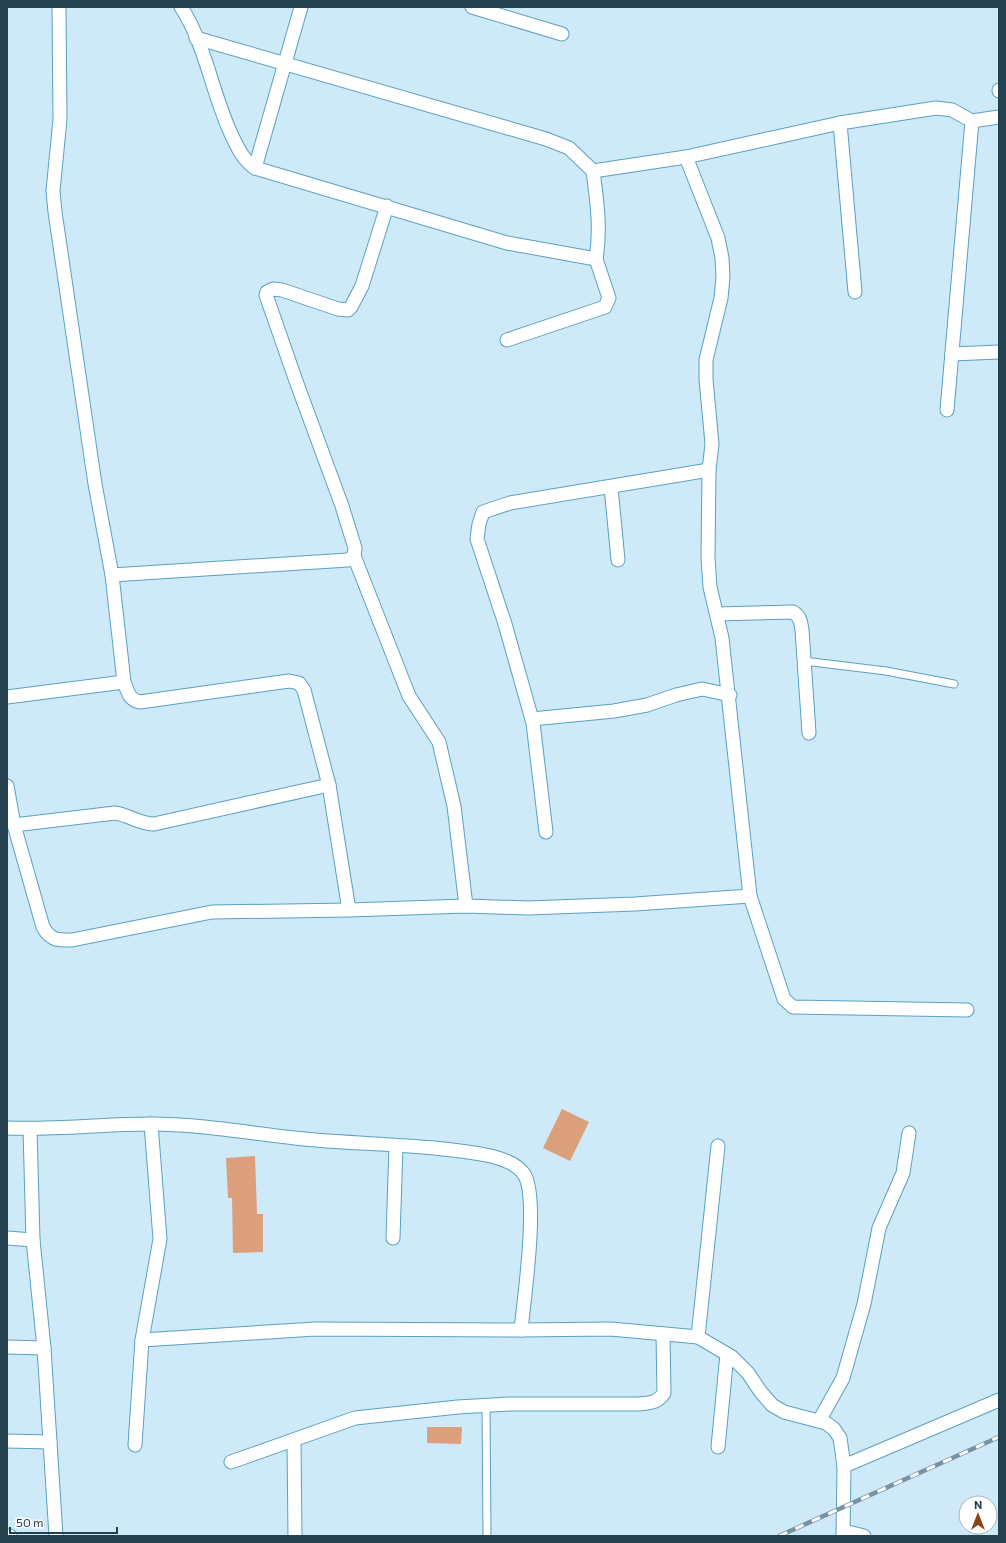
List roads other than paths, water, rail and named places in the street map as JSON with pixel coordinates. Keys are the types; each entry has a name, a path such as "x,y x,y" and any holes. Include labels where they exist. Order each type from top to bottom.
{"street":[{"path":"59,7 60,119 53,191 55,212 94,484 112,575 124,682 129,697 134,701 140,702 289,681 299,683 304,690 329,785 349,910"},
{"path":"181,7 196,38 221,112 240,152 248,163 255,168 292,180 387,206 507,243 596,259"},
{"path":"255,168 301,7"},
{"path":"472,7 562,34"},
{"path":"196,38 285,62 546,139 569,148 593,171 599,212 599,239 596,259 608,298 605,307 507,340"},
{"path":"593,171 686,157 840,124 936,108 952,110 972,121 999,117"},
{"path":"947,410 972,121"},
{"path":"840,124 854,292"},
{"path":"686,157 718,238 722,258 721,298 706,360 706,379 712,444 709,470 708,558 710,587 722,638 730,695 750,896 784,999 793,1007 966,1010"},
{"path":"387,206 362,286 348,310 338,309 282,290 273,289 267,292 266,295 342,506 355,548 354,556 409,696 439,742 454,806 466,906"},
{"path":"952,354 999,352"},
{"path":"546,832 532,719 478,540 479,524 483,512 510,503 709,470"},
{"path":"611,487 618,560"},
{"path":"112,575 348,560 354,556"},
{"path":"716,614 793,612 798,614 801,622 809,733"},
{"path":"7,697 124,682"},
{"path":"532,719 614,711 647,705 676,695 702,689 730,695"},
{"path":"14,825 115,813 127,815 145,824 154,824 329,785"},
{"path":"7,786 14,825 43,927 48,936 58,940 72,940 212,912 349,910 466,906 528,908 635,904 750,896"},
{"path":"135,1445 142,1340 160,1239 152,1124"},
{"path":"7,1128 30,1129 152,1124 466,1152 494,1156 515,1165 524,1174 528,1185 530,1206 528,1260 521,1330"},
{"path":"30,1129 33,1240 44,1348 56,1536"},
{"path":"819,1421 843,1378 864,1304 879,1228 903,1173 909,1133"},
{"path":"393,1238 396,1146"},
{"path":"698,1337 718,1146"},
{"path":"7,1238 33,1240"},
{"path":"142,1340 315,1329 611,1329 698,1337 727,1354 748,1373 760,1392 772,1405 784,1412 826,1423 834,1429 840,1438 844,1466 843,1534 864,1536"},
{"path":"232,1462 355,1418 486,1405 639,1404 653,1402 661,1399 664,1393 663,1334"},
{"path":"7,1347 44,1348"},
{"path":"718,1448 727,1354"},
{"path":"844,1466 999,1400"},
{"path":"294,1440 295,1536"},
{"path":"7,1441 50,1442"}],"lane":[{"path":"804,660 886,671 954,684"},
{"path":"486,1405 487,1536"}],"railway":[{"path":"779,1536 999,1437"}]}
